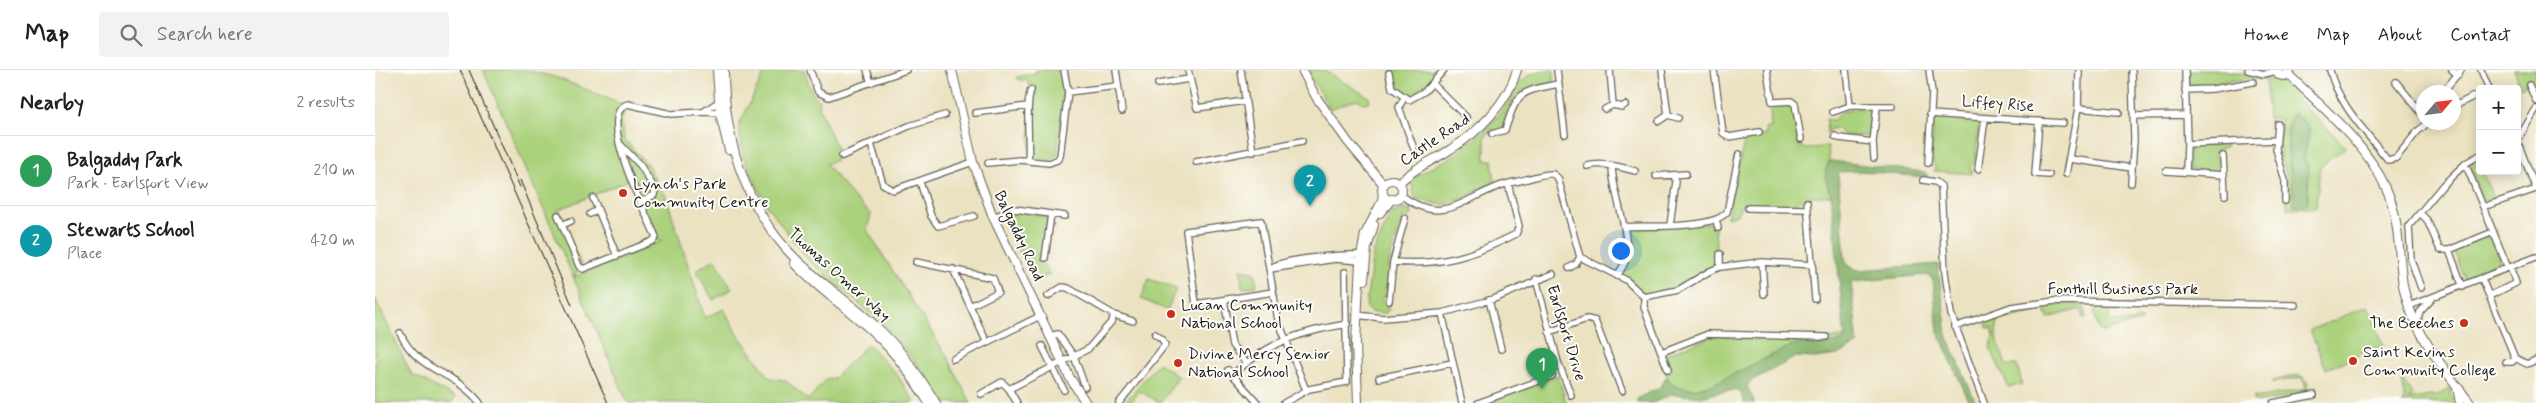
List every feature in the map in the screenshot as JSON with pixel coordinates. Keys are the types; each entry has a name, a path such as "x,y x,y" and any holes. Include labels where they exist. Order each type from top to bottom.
{"street":[{"name":"Thomas Omer Way","path":"717,70 718,102 723,112 742,176 757,208 776,236 800,262 892,342 918,374 936,403"},
{"name":"Thomas Omer Way","path":"723,70 723,131 739,177 754,209 773,238 813,282 887,346 906,368 929,403"},
{"path":"810,70 819,92 826,97 906,70"},
{"path":"867,70 871,83"},
{"name":"Balgaddy Road","path":"952,70 973,162 993,216 1062,362 1086,403"},
{"path":"988,163 1028,161 1049,163 1054,162 1060,156 1067,92 1064,70"},
{"path":"1116,70 1122,111"},
{"path":"1188,70 1197,108 1245,101"},
{"path":"1241,70 1253,152"},
{"path":"1302,70 1316,97 1384,188 1386,197 1392,199"},
{"path":"1389,73 1392,88 1409,100 1417,97 1433,84 1444,70"},
{"name":"Castle Road","path":"1399,183 1414,169 1462,142 1483,124 1502,101 1517,70"},
{"path":"1557,70 1565,134"},
{"path":"1610,70 1613,105"},
{"path":"1662,70 1667,115"},
{"path":"1714,70 1723,133 1729,137 1759,132"},
{"path":"1767,70 1772,100 1776,102 1791,101 1795,104 1801,139"},
{"path":"1846,70 1850,106"},
{"path":"1928,163 1932,93 1929,70"},
{"path":"2066,174 2078,108 2079,70"},
{"path":"2185,70 2186,172"},
{"path":"2248,70 2260,74 2276,71 2282,76 2290,72 2366,154 2380,174 2393,209 2403,286 2409,306 2417,324 2456,385 2470,403"},
{"path":"2330,70 2332,79 2344,102 2388,160 2396,158 2419,130"},
{"path":"2449,85 2460,73 2452,70"},
{"path":"2481,70 2487,85"},
{"path":"2131,183 2133,168 2132,71"},
{"path":"1158,84 1189,79"},
{"path":"2185,90 2213,89 2253,82"},
{"path":"2396,82 2416,104"},
{"path":"1433,84 1466,117"},
{"path":"1492,134 1505,130 1514,103 1521,94 1558,84"},
{"path":"2529,85 2536,101"},
{"path":"1067,92 1118,86"},
{"path":"1028,161 1030,126 1028,106 1031,90"},
{"path":"2461,103 2476,95"},
{"path":"1404,98 1399,107 1414,150"},
{"path":"703,112 718,102"},
{"path":"558,216 581,268 586,268 655,240 618,141 616,119 623,105 628,104 671,114 723,112"},
{"path":"1605,109 1613,105 1622,107 1625,105"},
{"path":"975,113 1028,106"},
{"path":"1833,112 1850,106 1893,106"},
{"path":"1874,158 1873,142 1877,106"},
{"path":"2078,108 2119,112"},
{"path":"2521,134 2536,109"},
{"path":"843,156 909,126 945,114"},
{"name":"Liffey Rise","path":"1930,114 2063,123"},
{"path":"1667,115 1678,118"},
{"path":"1659,121 1667,115"},
{"path":"2133,116 2185,115"},
{"path":"1978,169 1985,119"},
{"path":"2039,121 2035,174 2049,175"},
{"path":"2278,124 2276,140 2277,159 2285,181 2285,201"},
{"path":"1835,136 1873,142"},
{"path":"2187,144 2276,140"},
{"path":"618,141 640,166 655,189 654,195 641,202"},
{"path":"1197,162 1302,141"},
{"path":"871,144 880,179 887,188 898,190 973,162"},
{"path":"2483,207 2536,189 2521,147"},
{"path":"1624,227 1689,225 1716,220 1727,212 1739,154"},
{"path":"2223,156 2225,194"},
{"path":"2421,288 2413,268 2407,232 2409,226 2443,184 2464,165 2476,158"},
{"path":"2070,159 2133,168"},
{"path":"1587,166 1595,164 1612,166 1635,172"},
{"path":"2464,165 2468,170 2516,283 2489,296"},
{"path":"1612,166 1612,180 1624,227 1625,261 1617,276"},
{"path":"2166,171 2224,175"},
{"path":"1401,195 1416,206 1433,211 1447,210 1508,184 1549,173 1558,178 1579,257 1576,264 1569,268"},
{"path":"1656,176 1686,174"},
{"path":"1670,225 1674,176"},
{"path":"1359,403 1359,315 1365,234 1382,201 1384,188 1390,180 1399,183 1402,189 1401,195"},
{"path":"1923,180 1936,182 1941,186 1945,279 1955,327 1984,403"},
{"path":"920,182 931,216 938,226 974,216"},
{"path":"1393,262 1424,263 1453,260 1476,253 1516,234 1519,226 1508,184"},
{"path":"1362,257 1372,229 1383,208 1392,199 1401,195"},
{"path":"593,198 617,256"},
{"path":"1748,208 1807,205 1815,299"},
{"path":"993,216 1015,209 1065,216"},
{"path":"590,214 599,210"},
{"path":"2420,213 2427,220 2440,250 2449,250 2493,232"},
{"path":"1045,258 1051,214"},
{"path":"1389,301 1393,262 1405,218"},
{"path":"1273,292 1196,304 1185,231 1260,220 1270,269 1278,320 1306,390"},
{"path":"1716,220 1718,228"},
{"path":"562,225 571,221"},
{"path":"2449,250 2463,287"},
{"path":"1720,254 1720,268"},
{"path":"1270,269 1362,257"},
{"path":"1579,257 1626,280 1643,298 1644,308 1669,370"},
{"path":"2409,306 2463,287 2536,257"},
{"path":"916,262 993,278 998,292 970,306"},
{"path":"1643,298 1678,290 1710,271 1720,268 1762,262 1813,265"},
{"path":"1762,262 1764,294"},
{"path":"953,270 987,343"},
{"path":"1284,403 1306,390 1325,384 1347,382 1345,272"},
{"path":"1359,315 1383,318 1442,313 1489,300 1536,279 1553,274"},
{"name":"Earlsfort Drive","path":"1536,279 1549,332 1571,395"},
{"path":"2482,279 2515,358 2527,364 2536,360"},
{"path":"1048,296 1062,288 1068,288 1114,315 1133,322"},
{"path":"2417,324 2420,312 2433,297"},
{"path":"1224,300 1235,351 1245,363"},
{"path":"1489,300 1501,349"},
{"name":"Fonthill Business Park","path":"1955,327 2011,307 2055,301 2295,305"},
{"path":"1442,313 1462,403"},
{"path":"1009,389 1094,345 1112,321 1114,315"},
{"path":"953,359 1040,316"},
{"path":"1549,332 1587,319 1595,321 1622,391"},
{"path":"1258,403 1230,372 1285,339 1299,333 1347,324"},
{"path":"400,333 409,350 418,359 460,383 480,403"},
{"path":"1054,335 1058,334 1074,356 1085,387"},
{"path":"1119,403 1165,345 1155,334"},
{"path":"1662,352 1708,334 1826,337"},
{"path":"1042,346 1064,390"},
{"path":"2506,362 2512,362 2515,358"},
{"path":"1379,378 1452,364"},
{"path":"1478,403 1552,376"},
{"path":"981,394 1002,382 1009,389 1017,403"},
{"path":"2456,385 2460,403"},
{"path":"2273,403 2314,395"}],"green space":[{"path":"483,70 527,70 558,78 631,108 626,109 622,118 624,139 647,164 666,196 705,318 724,309 736,332 770,378 785,380 808,400 827,378 833,379 868,344 898,376 915,403 628,403","holes":["629,180 653,237 662,241 574,277 581,265 558,210"]},
{"path":"766,70 804,70 813,95 820,101 819,107 838,151 834,153 836,160 826,164 857,202 871,214 867,230 948,358 971,403 943,403 928,378 887,328 808,260 767,206 743,157 739,125"},
{"path":"1036,70 1061,70 1064,91 1057,155 1050,161 1030,156 1030,94 1036,91 1035,85 1029,85 1027,80 1019,80 1016,77 1036,73"},
{"path":"1307,70 1323,70 1369,97 1370,102 1363,103 1357,99 1330,109"},
{"path":"1393,70 1441,70 1413,95 1403,92 1393,85 1391,78"},
{"path":"1554,70 1554,82 1519,93 1512,103 1503,127 1498,131 1489,129 1485,138 1485,160 1492,160 1495,181 1463,199 1442,205 1415,198 1411,181 1460,151 1482,132 1501,112 1521,82 1527,77 1533,73"},
{"path":"2189,70 2224,70 2286,83 2298,100 2346,147 2320,167 2316,208 2287,208 2286,173 2280,159 2279,145 2281,119 2268,118 2265,80 2246,79 2190,85 2188,82"},
{"path":"2514,70 2536,70 2536,97 2530,84 2521,88"},
{"path":"1789,103 1794,109 1798,145 1805,149 1828,146 1832,195 1806,197 1794,205 1753,205 1750,202 1745,203 1737,214 1727,217 1745,138 1766,135 1765,129 1771,127 1770,106"},
{"path":"1869,108 1873,111 1871,136 1844,136 1837,128 1830,129 1827,134 1826,119 1833,120 1841,112"},
{"path":"2294,112 2310,128 2304,160 2309,166 2308,202 2303,205 2294,205 2288,156 2288,130 2290,119"},
{"path":"1934,117 1979,122 1975,162 1970,167 1972,174 1934,171 1935,167 1931,156"},
{"path":"2225,144 2225,148 2215,150 2216,158 2221,162 2221,172 2189,170 2189,147"},
{"path":"1830,161 1917,171 1927,174 1927,177 1924,177 1861,171 1838,172 1845,259 1849,266 1858,270 1938,264 1947,335 1976,403 1970,403 1938,332 1933,281 1927,275 1851,282 1858,344 1838,355 1815,358 1796,357 1751,381 1747,386 1755,403 1744,403 1740,390 1719,392 1702,397 1673,394 1653,403 1636,403 1638,398 1659,388 1666,377 1674,386 1694,389 1713,384 1797,343 1825,345 1845,340 1831,194 1826,178 1826,169"},
{"path":"2476,163 2476,175 2484,175 2493,198 2483,201 2470,166"},
{"path":"1405,209 1412,212 1411,216 1404,217 1390,258 1387,295 1383,297 1382,301 1385,302 1389,310 1386,313 1370,312 1366,305 1373,253 1392,213"},
{"path":"1016,211 1048,217 1043,252 1037,255 1050,274 1036,281 1002,219 1007,214"},
{"path":"1711,223 1715,226 1717,264 1693,279 1674,289 1656,295 1648,295 1638,290 1623,275 1627,232 1629,229"},
{"path":"2485,237 2491,239 2501,264 2500,268 2465,280 2454,250"},
{"path":"715,259 732,289 713,300 696,270"},
{"path":"1240,268 1255,273 1257,286 1242,288"},
{"path":"1149,279 1176,289 1167,310 1141,299"},
{"path":"375,298 411,374 456,398 451,403 375,403"},
{"path":"2072,304 2084,306 2087,317 2083,318 2080,309 2048,318 2045,310 2005,319 2003,316 2008,312 2025,307"},
{"path":"2103,305 2138,306 2142,309 2140,313 2139,310 2110,310 2109,322 2134,322 2135,319 2142,319 2141,321 2102,332 2098,329 2094,310"},
{"path":"2368,306 2384,345 2326,369 2310,330"},
{"path":"1996,316 1998,319 1996,335 2006,365 2017,365 2022,384 2009,388 1990,348 1994,336 1992,328 1987,328 1986,321"},
{"path":"1717,335 1746,339 1820,340 1846,337 1847,346 1792,355 1727,384 1694,391 1672,388 1666,373 1671,370 1666,354"},
{"path":"1158,363 1179,377 1160,403 1140,391 1132,401 1134,403 1124,403"},
{"path":"1558,375 1566,403 1486,403"},
{"path":"2296,375 2302,377 2273,383 2273,381"},
{"path":"2303,378 2308,383 2306,393 2257,403 2254,401 2254,395 2255,398 2306,389"},
{"path":"2402,378 2413,396 2408,400 2440,394 2450,389 2454,403 2402,403 2405,401"}],"railway":[{"path":"460,70 608,403"},
{"path":"469,70 520,187"},
{"path":"520,180 572,305"}],"place":[{"name":"Lynch's Park Community Centre","path":"623,193"},
{"name":"Stewarts School","path":"1310,206"},
{"name":"Lucan Community National School","path":"1171,314"},
{"name":"The Beeches","path":"2464,323"},
{"name":"Saint Kevins Community College","path":"2353,361"},
{"name":"Divine Mercy Senior National School","path":"1178,363"},
{"name":"Balgaddy Park","path":"1542,389"}]}
